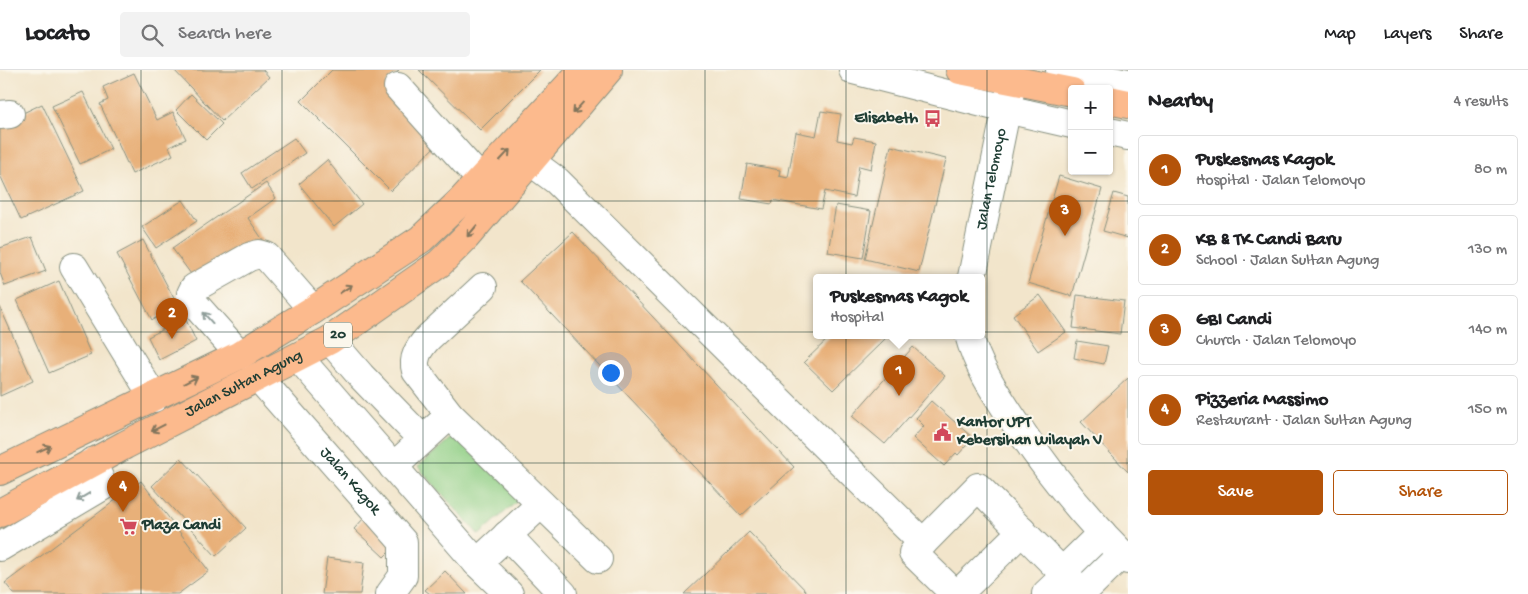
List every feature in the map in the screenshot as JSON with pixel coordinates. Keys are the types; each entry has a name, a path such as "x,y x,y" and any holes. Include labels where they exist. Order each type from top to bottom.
{"highway":[{"name":"Jalan Sultan Agung","path":"0,513 92,462 330,340 440,263 466,237 608,70"},
{"path":"960,70 1068,91"},
{"name":"Jalan Sultan Agung","path":"0,471 240,355 422,239 481,180 579,72"},
{"path":"1113,101 1128,104"}],"street":[{"path":"853,70 1068,123"},
{"path":"1060,70 1128,83"},
{"name":"Jalan Telomoyo","path":"973,274 1012,80"},
{"path":"398,87 481,180"},
{"path":"1113,133 1128,136"},
{"path":"530,161 557,181 923,543"},
{"path":"240,355 191,300 194,288 249,257 258,254 266,256 313,310"},
{"path":"74,268 154,398"},
{"path":"483,286 424,343 414,362 416,371 450,415 598,559"},
{"path":"970,339 974,357 1040,461 1125,557 1074,583 1046,594"},
{"path":"330,340 360,376 422,439"},
{"path":"298,358 478,563 509,594"},
{"name":"Jalan Kagok","path":"258,377 403,542 403,576 390,594"},
{"path":"393,467 450,415"},
{"path":"0,547 103,486 92,462"},
{"path":"1022,531 956,594 913,553 978,487 1022,531 1074,583"},
{"path":"478,563 541,504"},
{"path":"1074,583 1102,533"},
{"path":"507,534 563,594"}],"green space":[{"path":"462,428 523,496 479,535 418,467"}],"building":[{"path":"174,70 263,70 269,77 222,121"},
{"path":"332,70 399,70 386,83 442,139 391,191 301,101"},
{"path":"419,70 540,70 480,130"},
{"path":"134,73 157,120 173,112 186,139 169,147 173,155 132,174 100,104 108,100 103,87"},
{"path":"83,92 111,149 80,164 52,106"},
{"path":"191,94 222,124 206,140 176,110"},
{"path":"42,104 84,191 21,220 0,175 0,124"},
{"path":"821,111 841,114 837,140 852,143 854,137 876,141 871,169 859,166 854,197 825,191 821,209 773,200 772,204 741,199 747,164 780,170 779,176 788,178 796,132 816,136"},
{"path":"294,138 305,153 252,189 242,173"},
{"path":"891,146 946,159 919,272 865,259"},
{"path":"327,160 362,204 334,227 299,184"},
{"path":"1059,176 1102,189 1072,296 1028,283"},
{"path":"266,183 276,198 248,218 263,240 199,285 172,248"},
{"path":"1114,193 1128,197 1128,238 1103,231"},
{"path":"183,200 197,221 156,248 142,227"},
{"path":"836,205 871,211 863,258 828,252"},
{"path":"573,232 794,467 741,516 520,281"},
{"path":"32,237 46,271 5,286 0,273 0,248"},
{"path":"143,240 178,306 152,320 117,254"},
{"path":"59,281 91,355 49,373 17,300"},
{"path":"1040,295 1066,332 1038,351 1013,315"},
{"path":"1077,295 1124,301 1120,334 1073,328"},
{"path":"0,307 33,381 0,396"},
{"path":"185,318 196,341 159,360 148,337"},
{"path":"828,339 885,339 833,390 804,362"},
{"path":"1077,341 1108,346 1104,364 1074,358"},
{"path":"913,347 945,376 885,444 852,416"},
{"path":"1128,378 1128,472 1081,422"},
{"name":"Kantor UPT Kebersihan Wilayah V","path":"931,401 973,438 958,455 956,453 944,466 913,438 924,426 916,418"},
{"path":"181,458 246,528 216,556 152,486"},
{"name":"Plaza Candi","path":"141,481 209,571 178,594 14,594 5,583"},
{"path":"364,518 394,547 384,557 354,529"},
{"path":"749,532 809,594 684,594"},
{"path":"327,558 364,563 360,594 322,594"},
{"path":"445,571 467,594 430,594 425,590"}],"place":[{"name":"Elisabeth","path":"932,119"},
{"name":"GBI Candi","path":"1065,236"},
{"name":"KB & TK Candi Baru","path":"172,339"},
{"name":"Puskesmas Kagok","path":"899,396"},
{"name":"Kantor UPT Kebersihan Wilayah V","path":"943,432"},
{"name":"Pizzeria Massimo","path":"123,512"},
{"name":"Plaza Candi","path":"128,526"}]}
